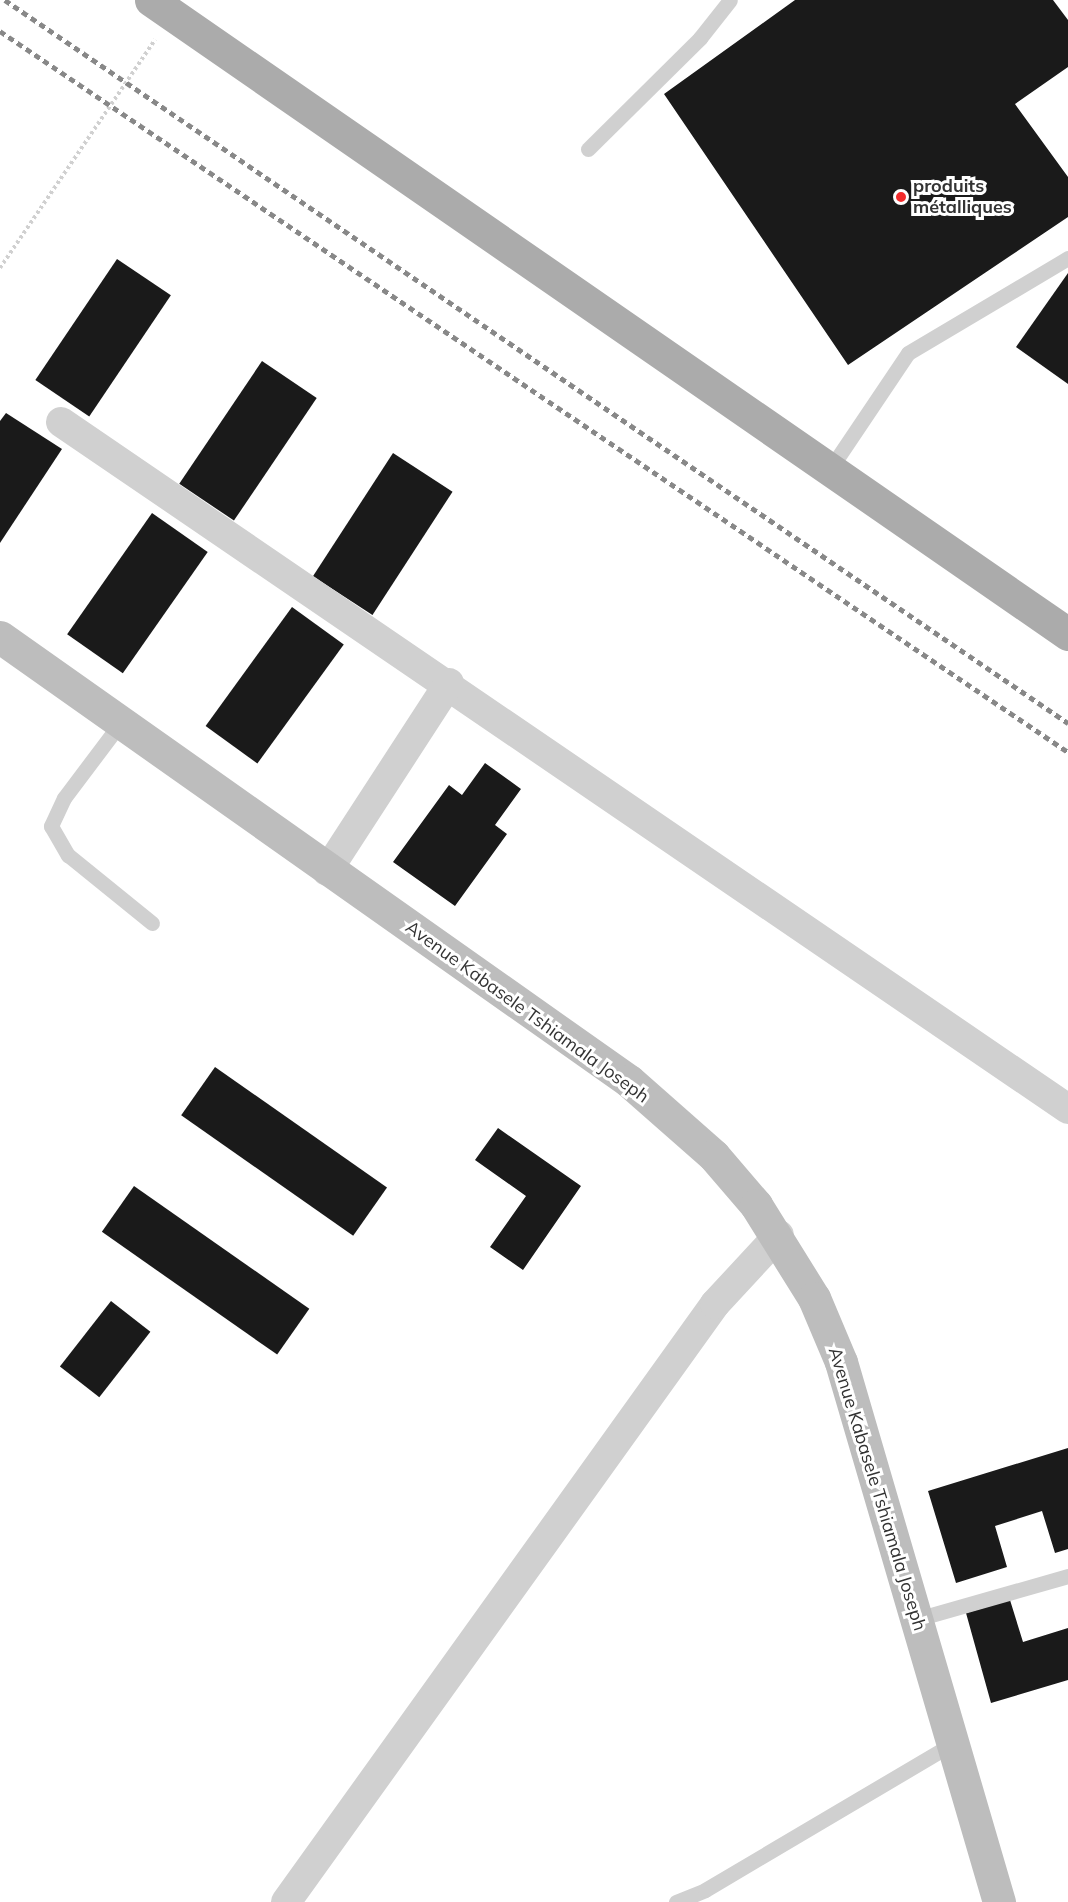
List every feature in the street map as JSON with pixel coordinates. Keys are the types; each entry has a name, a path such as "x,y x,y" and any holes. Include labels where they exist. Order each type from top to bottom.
{"main road":[{"path":"161,8 828,472 1068,634"},
{"name":"Avenue Kabasele Tshiamala Joseph","path":"0,637 119,725 629,1081 714,1156 779,1235 841,1362 955,1742 999,1902"}],"street":[{"path":"62,422 449,683 1068,1109"},
{"path":"327,871 449,683"},
{"path":"286,1902 715,1304 779,1235"}],"lane":[{"path":"588,149 700,38 730,0"},
{"path":"828,472 908,353 1068,258"},
{"path":"119,725 64,798 51,826 68,855 152,923"},
{"path":"917,1619 1068,1576"},
{"path":"676,1902 705,1890 955,1742"}],"path":[{"path":"0,267 161,8"}],"building":[{"name":"produits métalliques","path":"795,0 1053,0 1068,20 1068,67 1015,104 1068,177 1068,217 848,365 664,94"},
{"path":"117,259 171,295 89,416 35,380"},
{"path":"1068,273 1068,384 1016,347"},
{"path":"262,361 317,398 234,521 179,484"},
{"path":"6,413 62,449 0,543 0,421"},
{"path":"393,453 453,492 372,615 313,576"},
{"path":"152,513 208,552 123,673 67,634"},
{"path":"292,607 344,645 257,764 206,726"},
{"path":"485,763 521,789 495,825 507,834 455,906 393,862 449,785 462,795"},
{"path":"215,1067 387,1187 353,1236 181,1115"},
{"path":"498,1128 581,1186 523,1270 490,1247 526,1196 475,1160"},
{"path":"134,1186 309,1309 277,1355 102,1232"},
{"path":"111,1301 150,1332 99,1397 60,1366"},
{"path":"1068,1448 1068,1549 1055,1553 1042,1511 995,1526 1007,1567 956,1583 928,1491"},
{"path":"1010,1600 1023,1642 1068,1628 1068,1680 991,1703 966,1613"}],"railway":[{"path":"5,0 1068,723"},
{"path":"0,31 1068,752"}],"place":[{"name":"produits métalliques","path":"901,197"}]}
